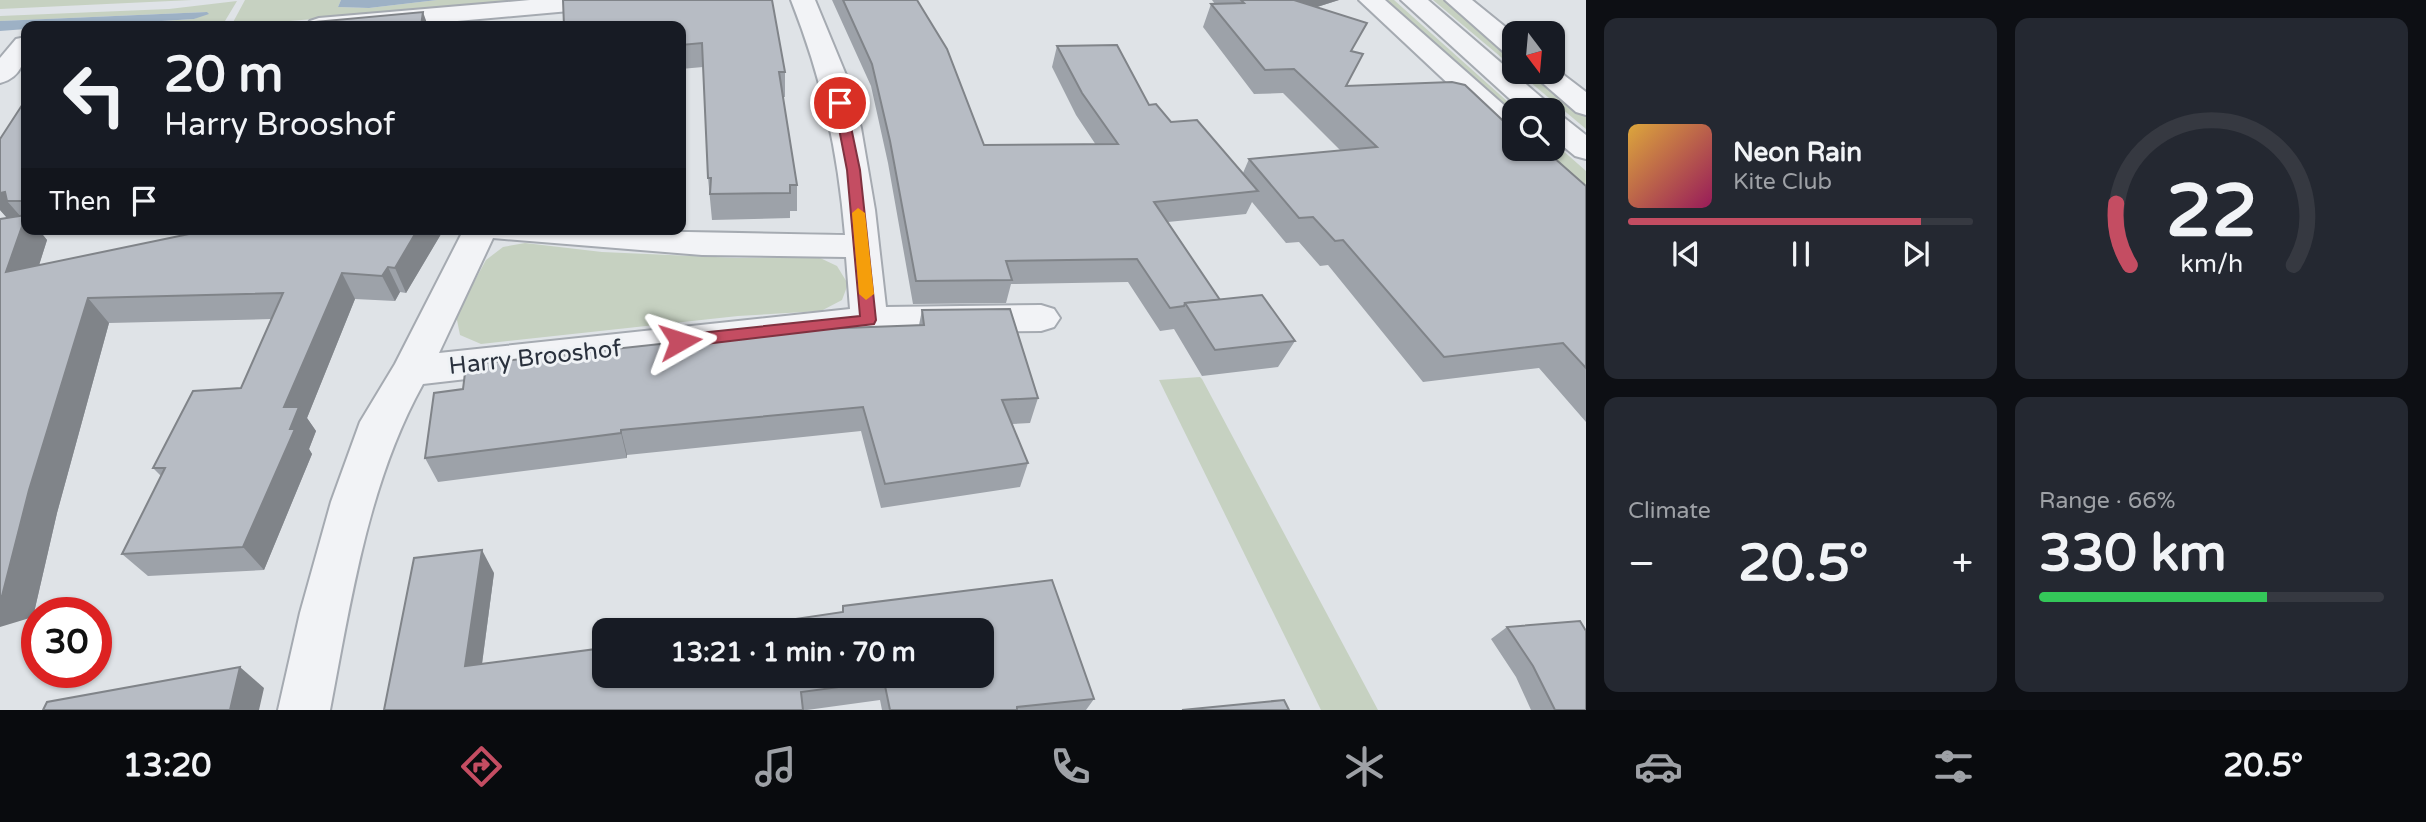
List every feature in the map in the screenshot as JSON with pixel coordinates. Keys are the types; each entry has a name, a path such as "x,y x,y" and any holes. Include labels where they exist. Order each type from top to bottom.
{"street":[{"path":"376,21 614,0"},
{"path":"803,0 824,51 840,103 853,170 869,320"},
{"path":"1371,0 1502,119"},
{"path":"1413,0 1525,98"},
{"path":"1457,0 1502,37"},
{"path":"0,75 17,46"},
{"path":"1559,84 1586,106"},
{"path":"1565,133 1586,150"},
{"name":"Harry Brooshof","path":"304,710 324,613 353,502 381,422 411,371 478,235"},
{"path":"581,235 702,244 862,246"},
{"name":"Harry Brooshof","path":"411,371 869,320 1041,318"}],"green space":[{"path":"0,0 192,0 0,9"},
{"path":"245,0 341,0 338,7 369,8 437,0 539,0 290,21 234,21"},
{"path":"1380,0 1394,0 1504,98 1502,111"},
{"path":"1433,0 1446,0 1502,47 1502,58"},
{"path":"237,1 225,21 162,21 194,19 207,12 0,21 0,16 169,9"},
{"path":"1532,84 1547,84 1564,98 1549,98"},
{"path":"1565,99 1586,116 1586,129 1565,111"},
{"path":"1565,152 1586,171 1586,187 1557,161 1565,161"},
{"path":"525,243 602,252 737,258 818,257 837,266 848,284 842,300 821,311 738,316 481,344 460,335 456,315 486,260 503,247"},
{"path":"1200,377 1378,710 1321,710 1159,380"}],"water":[{"path":"341,0 437,0 369,8 338,7"},
{"path":"209,14 194,19 162,21 21,21 21,29 0,31 0,21"}],"building":[{"path":"563,0 772,0 785,72 779,72 797,185 790,185 790,193 710,194 702,43 686,45 686,21 564,21"},
{"path":"843,0 917,0 947,49 984,145 1118,144 1082,93 1057,46 1117,45 1149,105 1156,104 1171,122 1197,120 1258,191 1154,202 1220,300 1185,303 1184,306 1170,308 1137,259 1006,261 1012,280 916,281 890,141 872,64"},
{"path":"1241,0 1294,0 1367,23 1351,51 1363,54 1346,86 1452,82 1465,85 1502,120 1502,161 1558,161 1586,186 1586,368 1563,343 1444,357 1343,240 1335,241 1313,217 1299,218 1249,159 1377,147 1294,69 1265,70 1211,4 1244,3"},
{"path":"423,12 422,21 325,21"},
{"path":"21,107 21,201 7,201 5,192 0,193 0,139"},
{"path":"21,216 21,229 6,272 184,235 414,235 395,268 388,267 382,276 342,273 284,407 299,407 290,429 295,429 243,547 122,554 165,468 153,468 193,391 241,388 283,293 88,298 29,490 0,596 0,219"},
{"path":"1262,295 1295,341 1215,350 1185,303"},
{"path":"1010,309 1038,398 1002,400 1028,463 885,484 863,407 621,430 621,433 425,458 434,393 463,389 466,365 790,330 924,325 922,310"},
{"path":"482,550 465,666 592,650 592,688 831,688 801,692 803,710 384,710 414,558"},
{"path":"1052,580 1094,699 1017,707 1017,710 890,710 885,688 994,688 994,618 803,618 843,612 843,606"},
{"path":"1580,621 1586,631 1586,710 1555,710 1533,666 1507,627"},
{"path":"240,667 230,710 43,710 47,702"},
{"path":"1284,700 1289,710 1182,710"}],"slow traffic":[{"path":"858,213 866,294"}],"route":[{"path":"680,341 869,320 853,170 840,103"}]}
